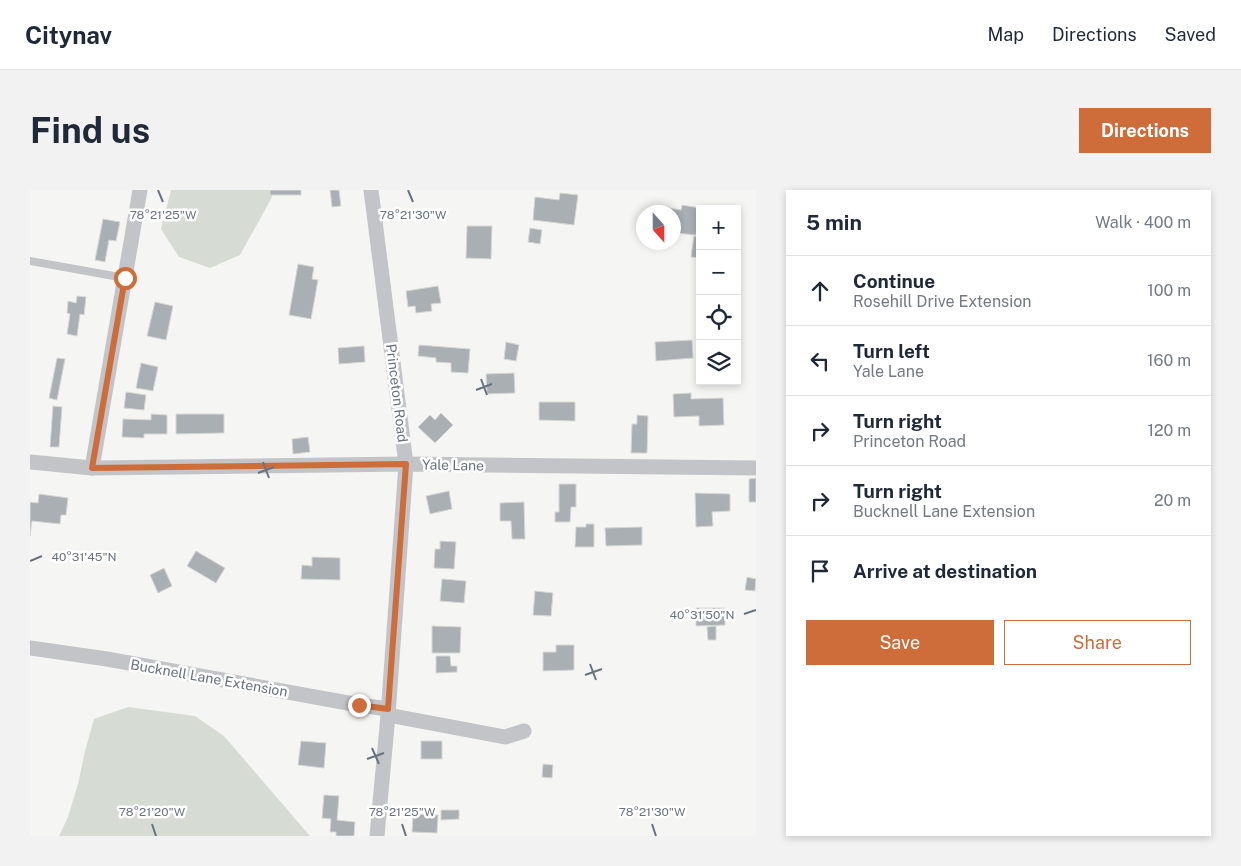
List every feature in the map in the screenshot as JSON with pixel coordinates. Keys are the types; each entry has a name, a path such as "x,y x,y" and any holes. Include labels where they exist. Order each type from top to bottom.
{"street":[{"path":"92,468 140,190"},
{"name":"Princeton Road","path":"371,190 406,464 377,836"},
{"name":"Yale Lane","path":"30,462 92,468 406,464 756,468"},
{"name":"Bucknell Lane Extension","path":"30,648 107,659 359,705 506,736 524,731"}],"lane":[{"path":"30,261 125,278"}],"shaded area":[{"path":"171,190 274,190 271,199 240,255 210,268 179,257 161,229"},
{"path":"128,707 195,716 224,736 310,836 59,836 68,817 78,784 94,719"}],"building":[{"path":"270,190 301,190 301,195 270,195"},
{"path":"330,190 339,190 341,206 332,207"},
{"path":"560,193 578,195 574,225 533,220 535,197 559,200"},
{"path":"682,205 696,207 696,235 681,234"},
{"path":"103,219 120,222 116,241 109,240 105,262 95,260"},
{"path":"467,226 492,226 491,259 466,258"},
{"path":"530,228 542,230 540,244 528,242"},
{"path":"694,236 696,236 696,258 691,257"},
{"path":"298,264 314,267 312,279 318,280 311,319 289,315"},
{"path":"438,286 441,303 431,304 432,311 416,313 415,306 408,307 406,291"},
{"path":"77,296 86,297 84,315 80,314 77,336 67,334 70,314 67,313 68,301 76,303"},
{"path":"155,302 173,306 166,340 147,336"},
{"path":"692,340 693,358 656,361 655,342"},
{"path":"506,342 519,345 516,361 504,359"},
{"path":"419,345 470,349 468,373 451,372 451,363 436,362 436,358 418,356"},
{"path":"364,346 365,362 339,364 338,348"},
{"path":"57,358 65,359 57,400 49,398"},
{"path":"141,363 158,367 153,391 136,388"},
{"path":"514,373 515,393 487,394 486,374"},
{"path":"126,392 146,395 144,410 124,408"},
{"path":"691,393 691,399 723,398 724,425 699,426 699,416 674,417 673,394"},
{"path":"539,402 575,402 575,421 539,420"},
{"path":"53,406 62,407 59,447 50,447"},
{"path":"441,413 453,425 435,443 418,427 430,415 435,420"},
{"path":"151,414 167,415 167,434 144,434 144,438 122,437 123,419 151,420"},
{"path":"176,414 224,414 224,433 176,434"},
{"path":"637,415 648,416 647,453 631,453 632,424 637,424"},
{"path":"308,437 310,452 293,454 292,439"},
{"path":"756,478 756,502 749,502 749,479"},
{"path":"559,484 576,484 576,507 571,507 570,522 555,522 555,512 559,512"},
{"path":"449,491 452,509 430,514 426,496"},
{"path":"695,493 730,494 730,511 712,512 713,526 696,527"},
{"path":"39,494 68,498 66,515 61,515 60,524 32,521 30,536 30,502 38,503"},
{"path":"524,502 525,539 512,539 511,521 500,521 500,503"},
{"path":"586,524 594,524 594,547 575,547 576,527 586,527"},
{"path":"642,527 642,545 606,546 605,528"},
{"path":"440,541 456,542 454,569 434,568 435,549 440,549"},
{"path":"196,551 225,568 216,583 187,566"},
{"path":"312,557 340,558 340,580 301,579 302,565 312,566"},
{"path":"164,568 172,586 158,593 150,575"},
{"path":"747,577 756,579 755,591 745,590"},
{"path":"442,579 466,581 464,603 440,601"},
{"path":"535,591 553,593 551,616 533,615"},
{"path":"696,608 725,608 725,625 696,626"},
{"path":"432,626 461,627 460,653 432,653"},
{"path":"716,626 716,640 708,640 707,627"},
{"path":"556,645 574,645 574,670 543,671 543,652 556,652"},
{"path":"436,656 450,656 451,666 457,666 457,672 436,673"},
{"path":"301,741 326,743 324,768 298,765"},
{"path":"421,741 442,741 442,759 421,759"},
{"path":"543,764 553,765 552,778 542,777"},
{"path":"324,795 339,796 337,820 355,822 354,836 336,836 336,832 330,832 331,819 322,818"},
{"path":"441,810 459,810 459,819 441,820"},
{"path":"413,814 438,815 437,833 412,832"}],"route":[{"path":"125,278 92,468 406,464 388,709 359,705"}]}
